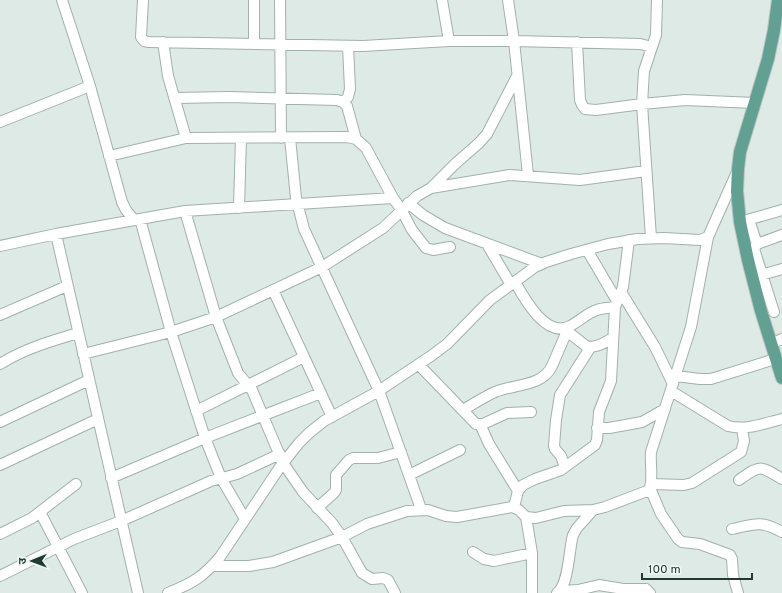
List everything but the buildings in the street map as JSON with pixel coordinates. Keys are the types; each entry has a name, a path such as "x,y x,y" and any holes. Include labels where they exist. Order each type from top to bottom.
{"main road":[{"path":"778,0 778,30 754,103 740,152 737,191 759,304 777,342 775,359 782,378"}],"street":[{"path":"62,0 90,86 122,202 126,210 137,220 205,438 221,478 245,519"},
{"path":"143,0 141,37 149,42 363,46 449,41 514,41 640,44 652,47"},
{"path":"254,0 254,44"},
{"path":"280,0 280,98 298,204 304,229 379,391 421,509"},
{"path":"442,0 449,41"},
{"path":"508,0 514,41 528,175"},
{"path":"651,238 642,104 644,71 656,30 657,0"},
{"path":"163,42 168,76 176,98 186,138"},
{"path":"577,42 580,100 585,109 596,110 642,104 696,100 754,103"},
{"path":"343,102 348,97 350,89 348,46"},
{"path":"83,354 171,332 216,317 322,267 383,228 405,206 417,196 431,188 455,164 480,143 487,134 517,76"},
{"path":"0,122 90,86"},
{"path":"176,98 228,97 337,100 343,102 347,106 356,138"},
{"path":"109,156 186,138 286,138 347,136 356,138 362,142 366,148 393,198 445,228 542,264"},
{"path":"239,208 241,138"},
{"path":"738,169 708,237 691,326 651,452 651,486 661,514 678,539 682,542 700,544 730,555 738,593"},
{"path":"431,188 510,175 528,175 580,180 646,172"},
{"path":"0,246 56,234 185,211 393,198"},
{"path":"405,206 412,230 426,248 433,250 450,247"},
{"path":"757,244 744,221 782,210"},
{"path":"185,211 216,317 238,372 248,384 282,459 303,492 332,523 362,573 372,579 384,578 388,580 395,593"},
{"path":"56,234 138,593"},
{"path":"774,312 761,275 754,246 782,235"},
{"path":"168,593 195,580 212,566 220,557 282,459 309,432 332,417 379,391 419,365 447,344 490,300 535,267 587,250 629,240 651,238 700,240 708,237"},
{"path":"514,507 518,491 523,485 565,467 595,445 600,406 611,381 613,338 618,300 624,280 629,240"},
{"path":"487,244 528,304 538,316 548,324 565,330 590,348 613,338"},
{"path":"587,250 618,300 655,347 673,383 728,426 742,428 782,419"},
{"path":"761,275 782,269"},
{"path":"0,314 67,286"},
{"path":"273,290 332,417"},
{"path":"463,410 497,391 528,384 546,375 550,372 565,330 596,310 618,300"},
{"path":"0,364 33,347 78,333"},
{"path":"565,467 561,456 554,446 559,400 562,391 590,348"},
{"path":"196,411 304,357"},
{"path":"673,383 711,379 775,359"},
{"path":"419,365 473,421 480,424 488,444 518,491"},
{"path":"0,422 89,380"},
{"path":"111,478 205,438 321,393"},
{"path":"597,428 609,428 642,422 665,409"},
{"path":"480,424 507,413 531,412"},
{"path":"0,465 98,419"},
{"path":"526,517 536,518 564,511 593,510 647,491 651,486 684,485 700,479 741,452 744,441 742,428"},
{"path":"410,475 460,450"},
{"path":"317,508 334,493 337,486 336,475 349,460 357,458 378,458 401,452"},
{"path":"0,576 74,539 121,521 210,481 282,459"},
{"path":"738,480 760,468 766,468 782,478"},
{"path":"0,534 24,523 76,484"},
{"path":"212,566 261,565 273,562 342,538 367,524 393,514 407,511 421,509 457,517 514,507 526,517 532,553 532,593"},
{"path":"593,510 577,528 574,534 568,569 558,592 578,590 599,585 623,589 646,589 650,593"},
{"path":"40,512 59,546 82,593"},
{"path":"732,530 755,524 764,524 782,532"},
{"path":"473,552 484,559 494,561 532,553"}]}
